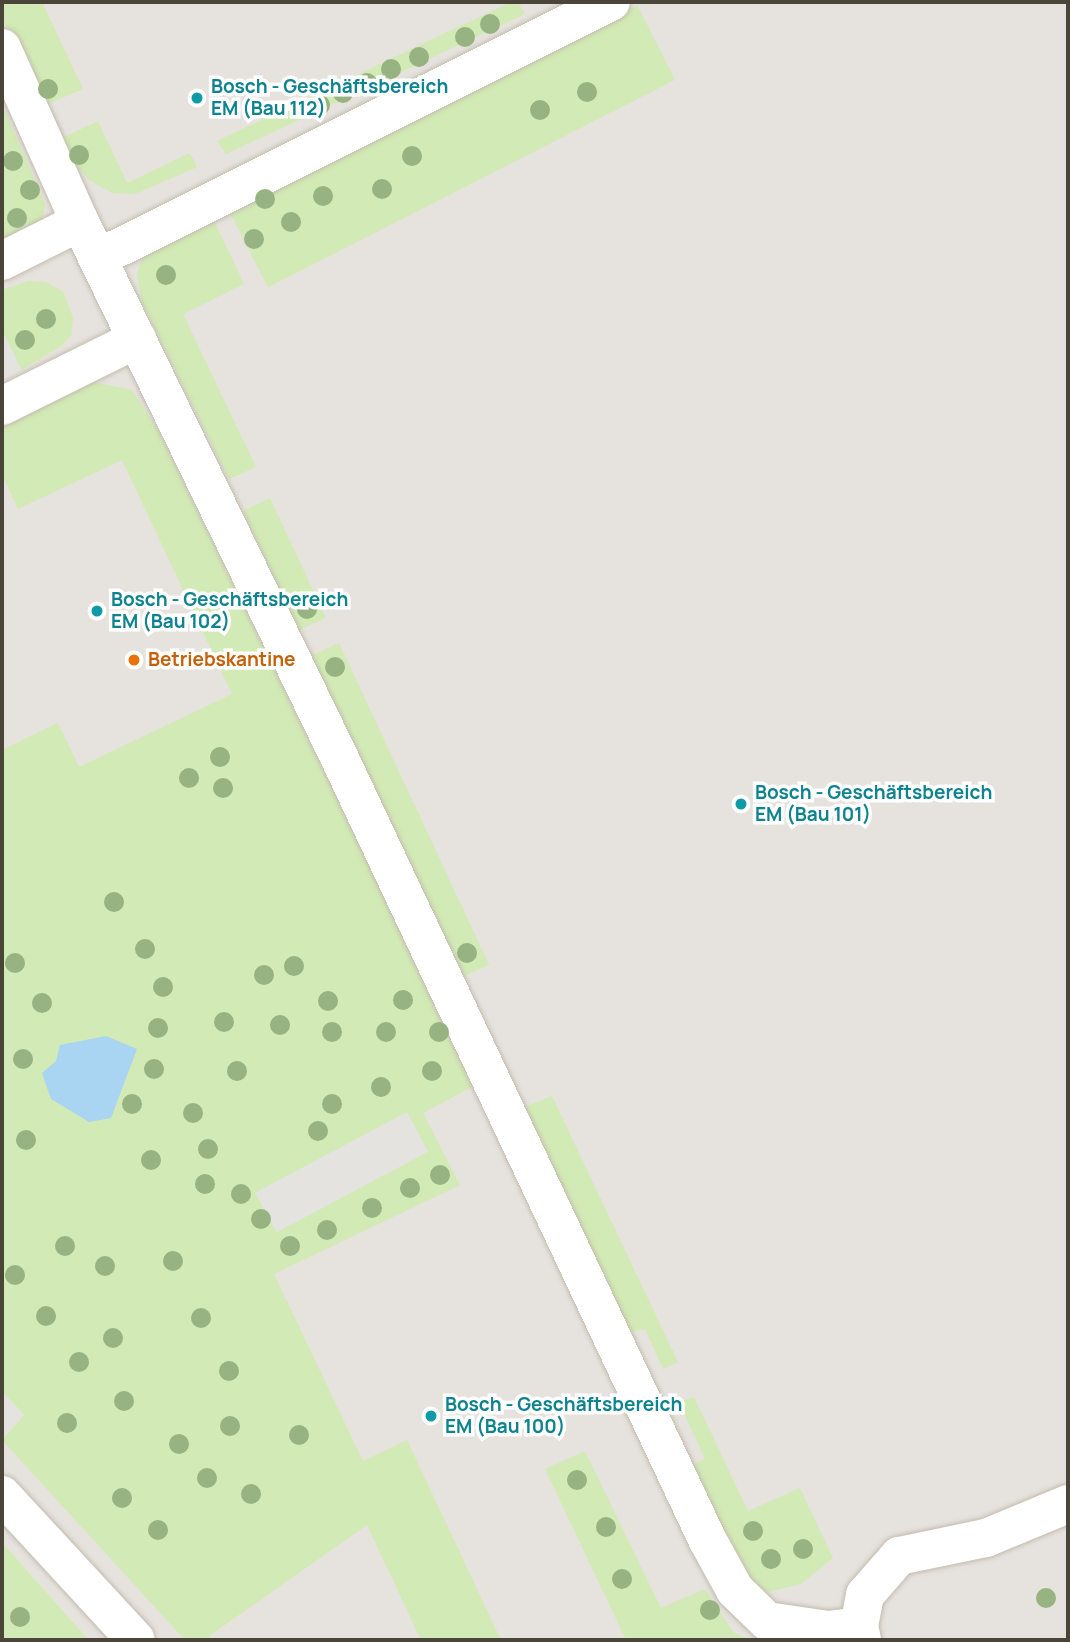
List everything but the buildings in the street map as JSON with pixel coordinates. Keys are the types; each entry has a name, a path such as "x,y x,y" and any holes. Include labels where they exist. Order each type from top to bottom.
{"lane":[{"path":"98,258 611,2"},
{"path":"2,48 80,222 713,1549 735,1590 767,1621 861,1633 865,1595 899,1556 986,1538 1068,1504"},
{"path":"2,261 80,222"},
{"path":"2,406 136,339"},
{"path":"2,1495 136,1640"}],"shaded area":[{"path":"2,2 1068,2 1068,1640 89,1640 2,1542"},
{"path":"2,329 21,370 2,379"},
{"path":"407,1112 428,1152 276,1232 255,1193"},
{"path":"2,1391 24,1415 2,1437"}],"green space":[{"path":"2,2 42,2 83,89 43,106 2,18"},
{"path":"511,2 518,2 525,14 226,154 217,141"},
{"path":"637,5 675,80 268,287 230,212"},
{"path":"2,104 45,204 42,221 2,258"},
{"path":"98,121 127,183 190,153 197,167 135,194 113,193 90,181 72,161 62,138"},
{"path":"211,214 244,284 183,314 256,467 229,479 142,302 137,275 141,260 155,245"},
{"path":"28,281 45,282 63,291 73,318 71,336 60,347 21,370 2,329 2,290"},
{"path":"93,382 132,390 158,430 476,1085 423,1113 460,1185 274,1274 363,1461 407,1440 501,1640 421,1640 367,1525 209,1636 213,1640 185,1640 2,1440 24,1415 2,1391 2,750 58,723 79,767 232,694 122,460 18,509 2,474 2,427"},
{"path":"270,498 326,618 299,630 243,511"},
{"path":"339,643 489,965 461,978 311,656"},
{"path":"552,1096 678,1362 663,1369 645,1329 629,1333 522,1108"},
{"path":"694,1397 748,1511 800,1488 833,1558 801,1584 768,1592 743,1576 689,1466 705,1459 679,1402"},
{"path":"585,1451 661,1608 705,1589 734,1633 752,1640 626,1640 545,1469"},
{"path":"2,1542 89,1640 2,1640"}],"water":[{"path":"106,1036 137,1049 111,1118 89,1122 51,1099 42,1073 56,1061 60,1045"}],"place":[{"name":"Bosch - Geschäftsbereich EM (Bau 112)","path":"197,98"},
{"name":"Bosch - Geschäftsbereich EM (Bau 102)","path":"97,611"},
{"name":"Betriebskantine","path":"134,660"},
{"name":"Bosch - Geschäftsbereich EM (Bau 101)","path":"741,804"},
{"name":"Bosch - Geschäftsbereich EM (Bau 100)","path":"431,1416"}]}
